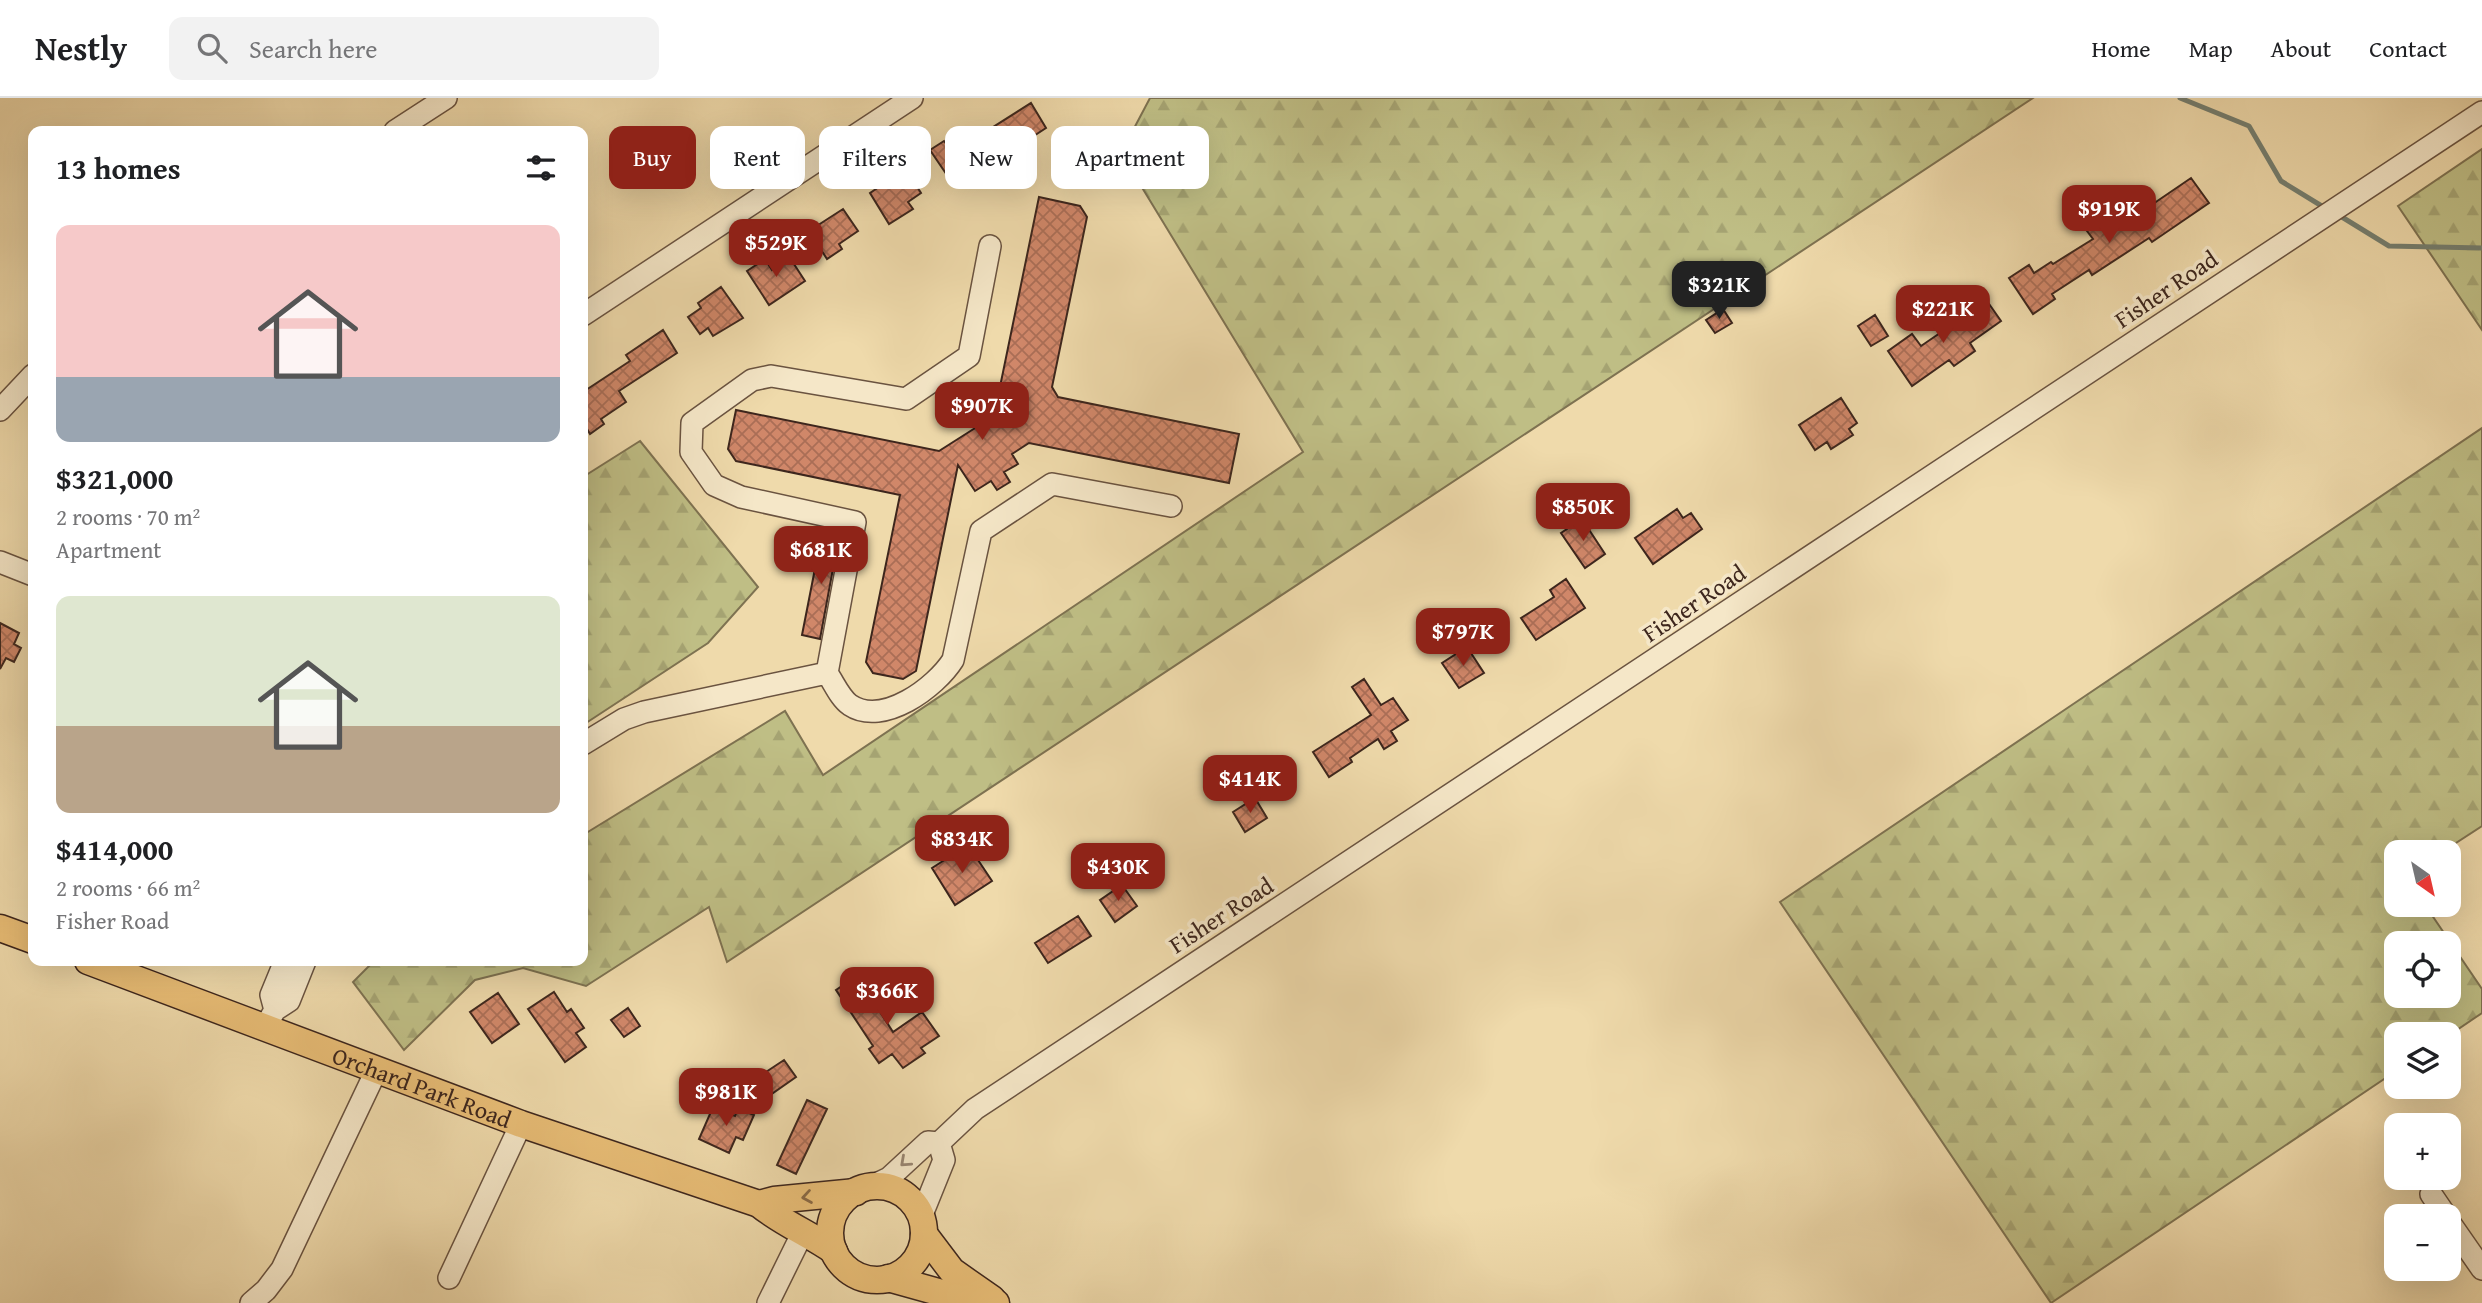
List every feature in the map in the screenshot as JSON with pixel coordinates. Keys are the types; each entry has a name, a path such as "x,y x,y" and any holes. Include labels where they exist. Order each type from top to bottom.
{"main road":[{"path":"0,928 28,938"},
{"name":"Orchard Park Road","path":"104,966 270,1018 377,1069 521,1124 759,1204 772,1215 834,1251"},
{"path":"922,1226 920,1252 911,1265 888,1278 869,1279 855,1274 842,1264 834,1251 830,1236 832,1220 838,1206 864,1189 894,1188 907,1196 917,1208 922,1226 952,1271 998,1303"},
{"name":"Orchard Park Road","path":"759,1204 864,1189"},
{"path":"888,1278 949,1295 998,1303"}],"street":[{"path":"403,126 446,98"},
{"path":"588,313 912,98"},
{"name":"Fisher Road","path":"864,1189 889,1178 928,1142 939,1143 975,1109 2482,112"},
{"path":"990,246 969,356 906,399 771,376 752,380 692,423 691,452 714,485 741,497 855,522 827,673 849,704 877,712 903,703 943,676 953,660 981,531 1052,484 1171,506"},
{"path":"0,410 28,380"},
{"path":"0,562 28,573"},
{"path":"588,741 615,724 644,712 827,673"},
{"path":"270,1018 271,995 283,966"},
{"path":"270,1018 289,1002 303,966"},
{"path":"251,1303 266,1290 282,1269 377,1069"},
{"path":"449,1278 521,1124"},
{"path":"922,1226 944,1160 939,1143"},
{"path":"2431,1194 2438,1204"},
{"path":"768,1303 803,1231"},
{"path":"2461,1238 2482,1269"}],"green space":[{"path":"1150,98 2033,98 727,962 709,907 586,986 523,968 475,980 404,1050 353,982 369,966 588,966 588,832 785,711 823,775 1303,452 1143,189 1209,189 1209,126 1135,126"},
{"path":"2482,149 2482,330 2398,206"},
{"path":"2482,428 2482,826 2460,840 2384,840 2384,917 2433,917 2443,931 2384,931 2384,1008 2461,1008 2461,958 2482,989 2482,1013 2461,1027 2461,1022 2384,1022 2384,1079 2051,1303 1780,902"},
{"path":"640,441 758,587 708,643 588,722 588,474"}],"building":[{"path":"1031,103 1046,128 1037,134 1037,126 995,126"},
{"path":"945,142 945,172 931,151"},
{"path":"2191,178 2209,203 2152,242 2149,238 2092,275 2089,270 2052,294 2055,299 2033,314 2009,278 2029,265 2034,273 2051,262 2053,264 2093,239 2087,231 2100,222 2105,231 2120,221 2122,225"},
{"path":"876,189 918,189 921,193 908,202 913,209 889,224 870,193"},
{"path":"1039,197 1080,206 1087,217 1052,387 1058,397 1239,434 1229,483 1029,443 1012,454 1018,464 1004,472 1010,482 997,490 991,481 975,491 958,465 916,671 903,679 873,673 866,662 900,495 736,461 728,449 736,410 939,451 994,416"},
{"path":"843,209 858,231 839,244 842,249 827,259 809,231"},
{"path":"790,258 805,281 769,305 747,271 765,259 772,270"},
{"path":"721,287 743,318 713,336 708,328 700,334 688,317 701,308 698,303"},
{"path":"1987,301 2001,321 1970,343 1975,351 1954,366 1949,360 1912,386 1888,351 1912,334 1921,346"},
{"path":"1723,309 1732,323 1715,333 1706,320"},
{"path":"1875,315 1888,336 1871,346 1858,326"},
{"path":"663,330 677,353 619,391 626,402 601,419 604,424 590,434 588,389 630,361 626,355"},
{"path":"1841,398 1857,423 1849,429 1853,435 1831,449 1827,442 1815,450 1799,425"},
{"path":"1677,509 1683,518 1691,513 1702,529 1653,564 1635,538"},
{"path":"1582,519 1605,554 1585,568 1561,533"},
{"path":"822,533 839,536 820,639 802,635"},
{"path":"1566,579 1585,608 1536,640 1521,618 1554,597 1550,590"},
{"path":"0,623 19,633 14,644 21,648 14,662 6,658 0,669"},
{"path":"1467,647 1484,673 1459,688 1442,663"},
{"path":"1364,679 1381,705 1393,698 1408,720 1391,731 1397,741 1384,749 1378,739 1350,758 1352,762 1329,777 1313,752 1371,715 1352,687"},
{"path":"1255,798 1267,818 1245,832 1233,812"},
{"path":"968,845 992,881 955,905 932,868"},
{"path":"1122,885 1137,906 1115,922 1100,900"},
{"path":"1078,916 1091,936 1048,963 1035,943"},
{"path":"857,976 893,1032 922,1012 939,1036 921,1048 925,1053 903,1068 892,1054 879,1063 869,1049 873,1046 836,990"},
{"path":"554,992 567,1012 571,1009 584,1028 576,1033 586,1047 565,1062 528,1009"},
{"path":"498,993 519,1024 492,1043 470,1012"},
{"path":"628,1008 640,1026 624,1037 611,1020"},
{"path":"784,1060 796,1077 763,1100 751,1082"},
{"path":"807,1100 827,1109 796,1174 777,1165"},
{"path":"713,1107 735,1116 738,1108 754,1115 743,1140 736,1137 729,1153 699,1139"}],"waterway":[{"path":"2180,98 2249,126 2281,181 2325,208"},
{"path":"2337,214 2389,246 2482,248"}]}
